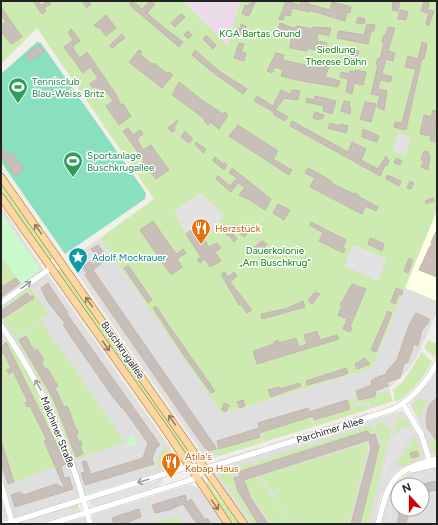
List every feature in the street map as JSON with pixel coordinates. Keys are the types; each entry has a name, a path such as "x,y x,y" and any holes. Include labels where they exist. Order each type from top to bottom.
{"main road":[{"name":"Buschkrugallee","path":"1,177 244,524"},
{"name":"Buschkrugallee","path":"1,197 190,466 228,524"},
{"path":"51,268 60,261"}],"street":[{"path":"1,302 51,268"},
{"name":"Malchiner Straße","path":"1,324 43,394 58,425 90,524"},
{"name":"Parchimer Allee","path":"5,524 190,466 204,468 374,415 402,404 424,383 437,363"},
{"path":"402,404 421,434 430,463"},
{"path":"430,463 437,459"},
{"path":"378,524 386,492 393,480 417,464 437,464"},
{"path":"50,524 197,478 204,468"},
{"path":"1,484 12,522"}],"shaded area":[{"path":"184,1 240,1 229,47"},
{"path":"398,133 410,136 406,155 393,152"},
{"path":"200,193 224,214 214,233 211,230 209,231 203,229 201,224 197,223 195,227 186,234 174,212"},
{"path":"1,206 44,270 1,300"},
{"path":"437,210 437,312 417,357 408,370 389,388 393,401 207,460 68,260 100,238 223,414 372,368"},
{"path":"437,210 437,301 405,288"},
{"path":"353,245 387,259 378,281 344,266"},
{"path":"47,273 178,459 178,464 176,467 84,495 64,433 50,401 26,358 1,320 1,305"},
{"path":"1,329 23,362 64,446 79,494 78,498 13,518 1,472"},
{"path":"437,370 437,458 431,454 423,431 410,404"},
{"path":"401,411 405,414 417,434 425,456 422,461 401,468 390,477 381,496 374,524 248,524 213,473 215,469"},
{"path":"367,413 369,414 320,429 321,428"},
{"path":"403,426 411,429 410,435 388,468 384,484 381,482 393,437"},
{"path":"310,431 312,432 267,446 269,444"},
{"path":"259,447 261,448 215,462 217,460"},
{"path":"437,465 437,524 381,524 390,493 390,517 430,517 430,477 403,477 407,474"},
{"path":"428,473 429,477 409,477"},
{"path":"164,476 161,485 156,488 151,488 139,494 136,492 135,495 130,494 126,498 122,496 120,500 116,499 111,503 108,501 107,504 100,504 96,507 94,506 95,504 91,506 90,502 93,499 121,492 123,490 137,487 149,482 152,483"},
{"path":"188,485 198,487 223,524 93,524 92,517 94,514"},
{"path":"1,497 8,519 1,522"},
{"path":"390,505 390,517 392,517 390,524 386,524"},
{"path":"79,507 80,511 77,513 60,516 49,522 46,521 42,524 20,524 45,514 48,515 51,512 53,514 59,510 61,511 67,508 74,510"},
{"path":"84,517 88,524 63,524"}],"green space":[{"name":"Dauerkolonie „Am Buschkrug“","path":"1,1 183,1 228,46 240,1 437,1 437,210 372,368 222,414 100,238 154,199 37,28 1,64"},
{"name":"Sportanlage Buschkrugallee","path":"37,42 41,43 146,193 145,199 65,254 1,162 1,74"},
{"path":"1,181 54,258 49,261 1,192"},
{"path":"1,212 41,270 21,284 1,255"},
{"path":"1,257 16,278 1,288"},
{"path":"61,268 190,453 186,454 160,420 56,271"},
{"path":"30,288 49,315 15,337 1,317 1,309"},
{"path":"41,321 125,442 75,460 51,400 16,339"},
{"path":"9,340 42,400 68,463 14,482 1,443 1,347"},
{"path":"428,340 437,344 437,353 435,358 424,348"},
{"path":"422,352 432,362 413,388 398,401 395,401 393,390 402,383"},
{"path":"388,391 393,401 372,408 369,403 355,402 353,397 358,395 359,400"},
{"path":"421,397 426,401 421,419 413,408 414,404"},
{"path":"351,399 357,406 367,406 370,409 316,426 314,420 350,409 347,400"},
{"path":"311,417 313,427 264,442 261,432"},
{"path":"398,418 406,419 411,429 403,426 393,437"},
{"path":"383,422 392,430 389,442 379,440 375,425"},
{"path":"373,425 375,434 257,466 255,462"},
{"path":"132,435 137,440 135,447 127,445"},
{"path":"415,436 422,455 417,460 400,467 396,464"},
{"path":"260,437 262,443 217,456 213,451"},
{"path":"433,437 437,440 437,453 433,452 429,440"},
{"path":"378,442 388,444 368,524 360,524 379,450"},
{"path":"367,443 368,448 349,524 292,524 273,496 274,493 280,491 280,488 271,491 260,476"},
{"path":"164,446 175,463 159,468 157,462"},
{"path":"253,463 254,467 240,471 239,467"},
{"path":"235,468 238,477 234,478 235,484 227,487 218,474"},
{"path":"258,477 291,524 271,524 252,497 245,481"},
{"path":"208,482 240,524 232,524 205,484"},
{"path":"235,485 243,503 258,524 253,524 228,488"},
{"path":"77,503 79,507 75,510 67,508 53,514 51,512 48,515 45,514 40,518 38,517 18,524 17,522"},
{"path":"178,517 183,524 148,524 148,523"}],"building":[{"path":"33,1 38,1 41,5 49,1 51,4 44,8 46,11 42,14"},
{"path":"82,1 88,1 91,4 87,8"},
{"path":"132,1 142,9 150,1 155,4 147,13 183,42 179,47 132,7 129,4"},
{"path":"251,1 255,2 250,14 248,16 242,14 245,5 248,6"},
{"path":"286,1 300,5 301,1 309,1 308,4 330,10 332,2 351,7 350,13 347,12 345,21 309,10 309,12 292,8 290,16 285,15 283,20 279,19"},
{"path":"393,1 400,1 398,11 392,10"},
{"path":"424,2 429,3 427,13 421,11"},
{"path":"1,7 22,37 11,44 1,31 1,25 6,22 1,15"},
{"path":"400,10 408,12 406,20 398,19"},
{"path":"429,10 434,11 429,25 426,25"},
{"path":"181,14 185,17 175,27 171,23"},
{"path":"106,15 116,28 106,36 99,27 97,28 94,25"},
{"path":"358,17 365,19 364,24 356,23"},
{"path":"280,23 293,28 298,26 312,29 313,27 331,28 329,36 318,33 317,41 327,43 325,52 307,48 307,51 290,48 292,32 285,30 283,36 277,34"},
{"path":"241,24 246,26 245,31 248,32 246,36 235,32 237,28 240,29"},
{"path":"367,24 375,25 374,31 371,31 368,44 337,38 339,31 364,35"},
{"path":"388,27 395,28 388,51 395,53 393,61 386,59 382,74 392,77 390,82 380,80 378,89 387,91 384,110 377,107 380,96 371,94 378,65 376,65 378,58 380,59 384,43 382,42"},
{"path":"71,29 80,41 72,47 80,58 87,52 115,93 121,105 123,104 131,116 119,125 106,106 113,101 104,89 97,94 90,84 98,78 90,67 83,73 64,47 73,40 68,32"},
{"path":"187,31 192,35 188,39 184,35"},
{"path":"122,34 125,38 112,48 110,46 112,43"},
{"path":"206,35 216,45 213,49 203,39"},
{"path":"422,42 427,44 424,59 422,58 406,130 394,127 395,122 402,123 416,69 405,67 408,56 418,59"},
{"path":"239,43 244,44 241,52 246,53 244,61 234,58"},
{"path":"39,45 44,52 29,61 26,55"},
{"path":"352,49 359,51 356,61 349,59"},
{"path":"139,50 142,52 140,54 152,64 154,63 168,74 169,72 173,75 162,88 129,62"},
{"path":"195,50 219,71 247,89 243,94 192,55"},
{"path":"276,53 284,55 282,60 319,68 320,64 329,67 325,77 340,81 338,87 281,76 283,70 275,67 272,73 267,71"},
{"path":"355,70 366,72 363,85 354,83 352,94 346,92 348,79 340,77 341,72 349,74 350,71 355,72"},
{"path":"179,82 202,100 223,114 225,112 228,115 219,129 210,122 208,125 204,121 205,119 198,114 199,111 197,113 172,95"},
{"path":"281,90 291,94 292,90 300,91 298,100 284,98 274,112 254,101 257,96 273,106"},
{"path":"315,96 336,101 332,114 323,111 324,106 306,102 307,98 314,100"},
{"path":"344,101 350,102 350,114 341,111"},
{"path":"365,102 376,104 371,122 360,119"},
{"path":"276,110 288,117 285,121 273,114"},
{"path":"433,110 437,111 435,133 437,134 437,142 430,140 431,136 420,134 424,115 431,117"},
{"path":"315,112 324,115 322,119 320,118 319,120 313,118"},
{"path":"178,120 174,128 175,130 172,132 168,128"},
{"path":"292,121 348,152 352,142 366,149 361,160 378,169 386,156 389,161 387,166 385,165 380,176 290,126"},
{"path":"330,123 340,126 340,124 348,126 346,133 328,128"},
{"path":"238,125 278,151 273,159 292,170 289,175 229,136"},
{"path":"128,128 133,135 140,130 143,134 137,139 143,150 151,145 169,170 156,179 142,162 144,161 123,131"},
{"path":"363,129 379,136 377,142 362,137"},
{"path":"185,131 193,139 189,143 181,137"},
{"path":"196,142 206,149 203,153 195,144"},
{"path":"1,145 8,156 13,153 24,170 15,176 1,155"},
{"path":"424,151 428,152 428,155 430,156 428,170 421,167 424,161 421,160"},
{"path":"215,157 223,164 224,162 227,165 224,170 212,160"},
{"path":"396,158 402,161 400,165 394,163"},
{"path":"232,168 271,199 265,210 239,195 245,187 238,183 231,192 216,179 218,176 230,186 237,178 229,173"},
{"path":"308,168 323,176 332,182 331,183 359,195 358,196 378,207 376,211 365,206 362,214 310,187 315,178 305,173"},
{"path":"387,175 401,181 399,186 386,179"},
{"path":"410,181 414,183 411,189 407,188"},
{"path":"433,198 435,201 426,204 425,201"},
{"path":"278,204 290,210 284,220 273,213"},
{"path":"153,221 176,254 183,249 186,253 177,259 182,267 171,275 140,230"},
{"path":"311,222 346,240 343,253 319,241 323,233 310,225"},
{"path":"235,225 247,233 245,237 232,229"},
{"path":"195,227 209,247 217,243 221,248 215,252 221,261 210,267 205,259 200,263 197,259 201,257 186,234"},
{"path":"228,230 230,233 231,231 237,239 234,242 229,235 228,236 224,232"},
{"path":"437,230 437,277 419,270 430,246 432,245 431,242"},
{"path":"370,238 383,243 384,245 382,251 368,244"},
{"path":"262,241 267,244 261,254 259,250 256,252 253,248"},
{"path":"98,245 108,258 93,270 217,449 209,451 204,447 85,275 87,273 82,267 97,257 91,249"},
{"path":"409,258 413,260 408,273 404,271"},
{"path":"128,265 152,300 148,303 124,268"},
{"path":"225,272 228,277 234,272 237,276 230,282 252,310 247,313 241,304 239,305 221,274"},
{"path":"16,278 20,283 1,297 1,287"},
{"path":"48,283 68,313 67,314 160,445 156,448 152,459 154,464 85,485 81,473 85,472 82,462 86,461 91,474 143,458 148,443 123,408 113,397 71,337 63,324 65,323 48,302 41,288"},
{"path":"352,284 366,289 350,327 352,328 350,332 343,329 347,319 338,315 342,306 340,305"},
{"path":"396,288 403,291 402,295 399,294 395,304 391,302"},
{"path":"315,292 320,294 312,304 308,300"},
{"path":"27,293 30,297 32,295 34,298 3,318 1,311"},
{"path":"303,301 305,307 262,319 261,314 285,309"},
{"path":"156,306 215,391 211,393 185,357 153,308"},
{"path":"388,311 392,313 376,352 371,350"},
{"path":"416,313 429,319 429,322 422,330 418,346 414,344 408,362 404,364 400,378 387,382 388,386 375,391 376,395 373,397 359,400 356,391 372,385 371,381 375,378 387,374 386,372 397,360 409,325"},
{"path":"317,331 320,340 337,335 339,339 257,364 253,351 274,344 274,342 278,340 279,343 296,338 299,347 307,344 304,335"},
{"path":"26,336 34,351 37,349 44,360 41,361 45,369 47,368 58,386 55,388 64,407 67,406 69,410 76,430 77,429 78,433 76,434 78,442 81,441 82,445 80,446 83,454 76,457 53,398 19,340"},
{"path":"6,342 66,464 61,466 64,478 69,477 73,489 15,507 11,495 20,492 24,495 56,484 65,489 44,441 47,440 30,406 27,407 25,403 28,402 13,371 9,374 7,370 11,368 4,353 1,354 2,347"},
{"path":"365,358 370,364 357,369 355,364"},
{"path":"346,368 348,373 344,375 307,385 306,381"},
{"path":"299,383 301,386 271,397 268,390 279,387 280,389"},
{"path":"437,398 437,441 427,428 426,419 428,408"},
{"path":"243,400 245,406 240,408 237,402"},
{"path":"347,400 350,409 314,420 313,416 259,433 260,437 219,449 217,441 259,428 258,423 308,408 309,412"},
{"path":"224,403 229,405 226,412 222,410"},
{"path":"367,431 371,435 375,434 379,447 360,524 351,524 371,448 369,440 244,480 251,498 268,524 258,524 238,491 234,478 240,476 238,472"},
{"path":"2,444 14,482 8,484 1,464"},
{"path":"417,451 419,456 412,458 410,453"},
{"path":"437,481 437,490 430,491 430,482"},
{"path":"185,495 187,502 191,499 205,520 207,518 210,522 208,524 200,524 200,522 197,524 183,504 169,510 155,513 152,505"},
{"path":"139,509 141,517 124,524 114,524 112,518"},
{"path":"398,517 408,517 406,524 397,524"}],"place":[{"name":"Tennisclub Blau-Weiss Britz","path":"18,104"},
{"name":"Sportanlage Buschkrugallee","path":"73,178"},
{"name":"Herzstück","path":"201,245"},
{"name":"Adolf Mockrauer","path":"78,274"},
{"name":"Atila's Kebap Haus","path":"171,479"}],"park label":[{"name":"KGA Bartas Grund","path":"260,33"},
{"name":"Siedlung Therese Dähn","path":"336,54"}]}
